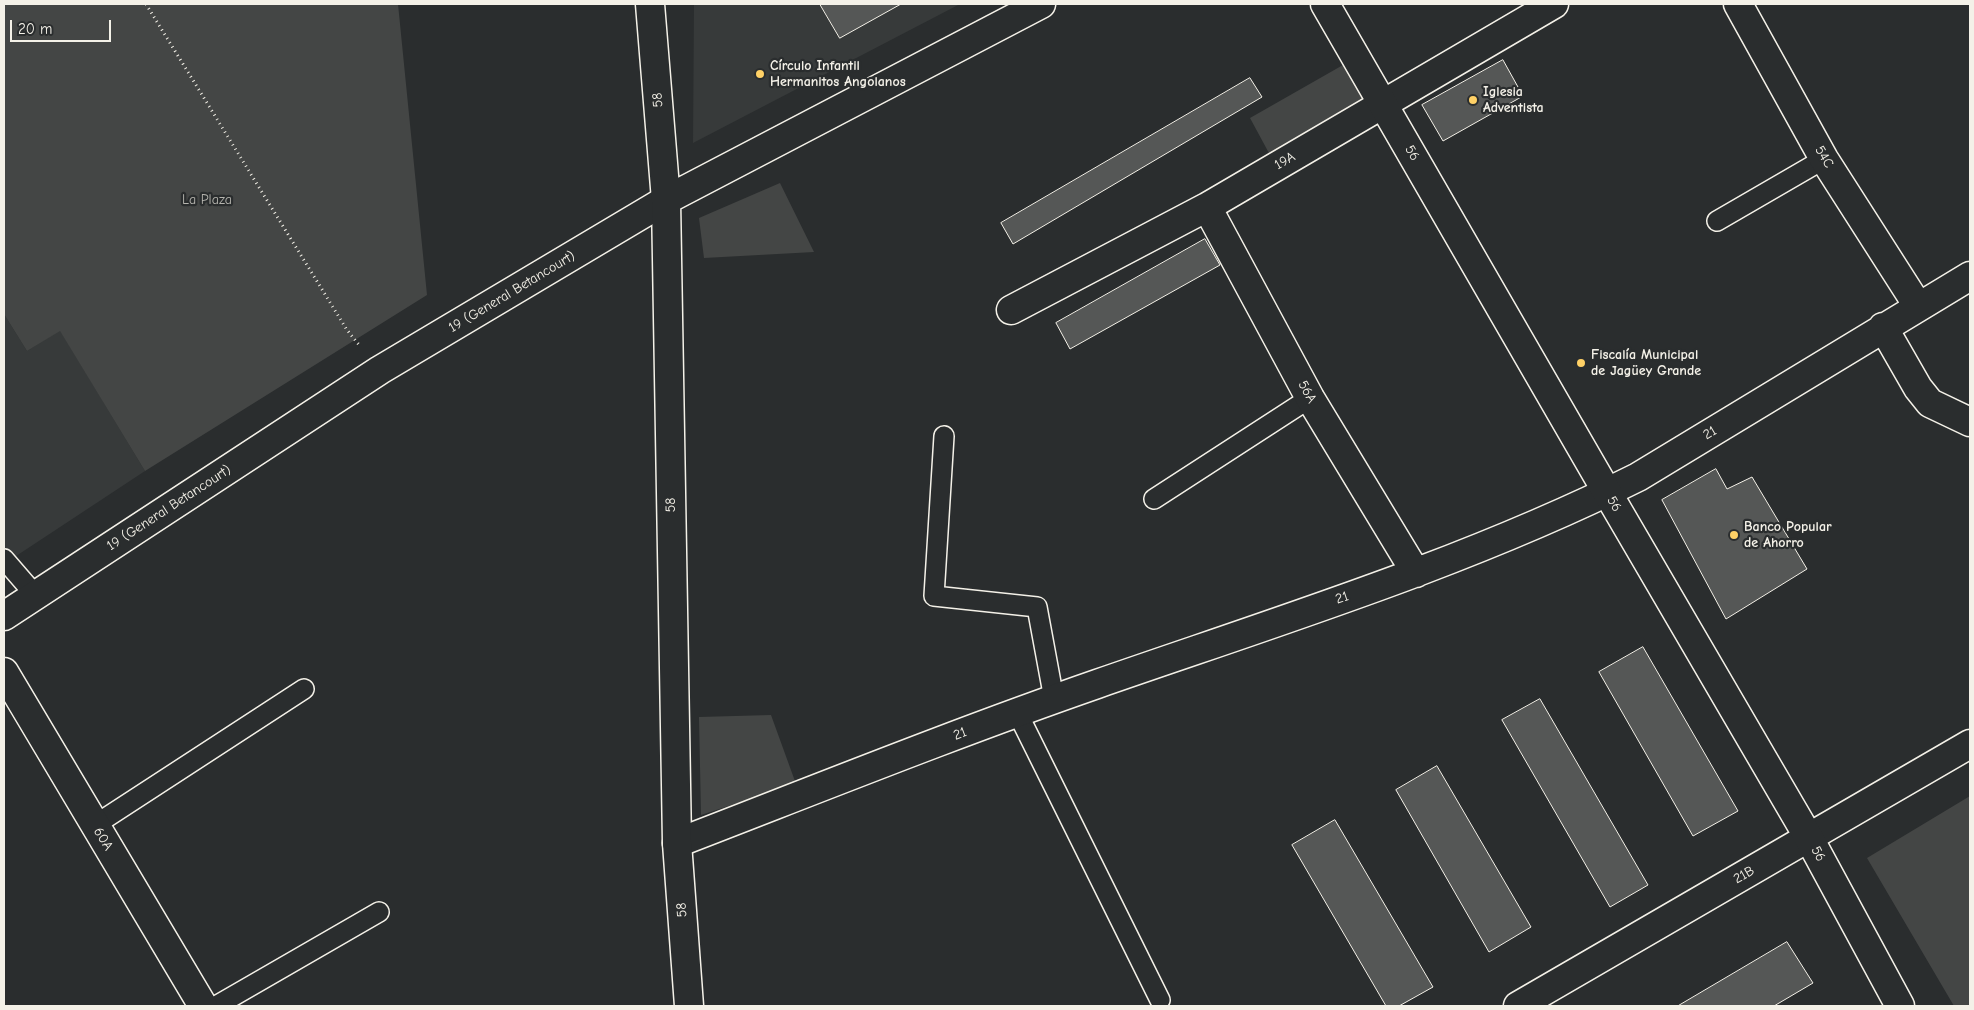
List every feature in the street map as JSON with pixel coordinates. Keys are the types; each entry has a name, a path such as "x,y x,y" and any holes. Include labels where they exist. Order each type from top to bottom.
{"street":[{"name":"58","path":"650,4 666,200 677,842 689,1006"},
{"name":"19 (General Betancourt)","path":"4,616 380,370 666,200 1041,4"},
{"name":"56","path":"1325,4 1384,103 1606,492 1809,838 1900,1006"},
{"name":"19A","path":"1011,310 1207,207 1554,4"},
{"name":"54C","path":"1738,4 1824,159 1918,306"},
{"name":"56A","path":"1207,207 1310,398 1416,573"},
{"name":"21","path":"677,842 1017,712 1416,573 1606,492 1638,477 1970,276"},
{"path":"1883,328 1918,388 1930,403 1970,422"},
{"name":"60A","path":"4,672 203,1006"},
{"name":"21B","path":"1518,1006 1970,744"}],"lane":[{"path":"1716,221 1824,159"},
{"path":"1154,499 1310,398"},
{"path":"944,436 934,596 1036,607 1054,699"},
{"path":"4,559 36,596"},
{"path":"94,825 304,689"},
{"path":"1017,712 1160,1000"},
{"path":"216,1006 379,912"}],"path":[{"path":"146,4 346,330 380,370"}],"shaded area":[{"name":"Círculo Infantil Hermanitos Angolanos","path":"694,4 960,4 693,143"},
{"path":"4,314 27,351 60,330 145,471 4,564"}],"green space":[{"name":"La Plaza","path":"4,4 398,4 427,295 145,471 60,331 27,351 4,314"},
{"path":"1343,65 1366,98 1270,155 1250,118"},
{"path":"780,183 814,252 704,258 699,218"},
{"path":"771,715 796,784 701,815 699,717"},
{"path":"1970,796 1970,1006 1954,1006 1867,858"}],"building":[{"path":"820,4 901,4 840,38"},
{"name":"Iglesia Adventista","path":"1503,60 1523,96 1443,141 1422,105"},
{"path":"1250,78 1262,97 1013,244 1001,223"},
{"path":"1205,239 1220,265 1070,349 1056,323"},
{"name":"Banco Popular de Ahorro","path":"1716,469 1727,489 1752,477 1807,569 1726,619 1662,500"},
{"path":"1643,647 1738,811 1693,836 1599,672"},
{"path":"1540,699 1648,885 1610,907 1502,720"},
{"path":"1437,766 1531,927 1489,952 1396,790"},
{"path":"1335,820 1433,987 1399,1006 1386,1006 1292,845"},
{"path":"1787,942 1813,983 1774,1006 1678,1006"}],"place":[{"name":"Círculo Infantil Hermanitos Angolanos","path":"760,74"},
{"name":"Iglesia Adventista","path":"1473,100"},
{"name":"Fiscalía Municipal de Jagüey Grande","path":"1581,363"},
{"name":"Banco Popular de Ahorro","path":"1734,535"}]}
